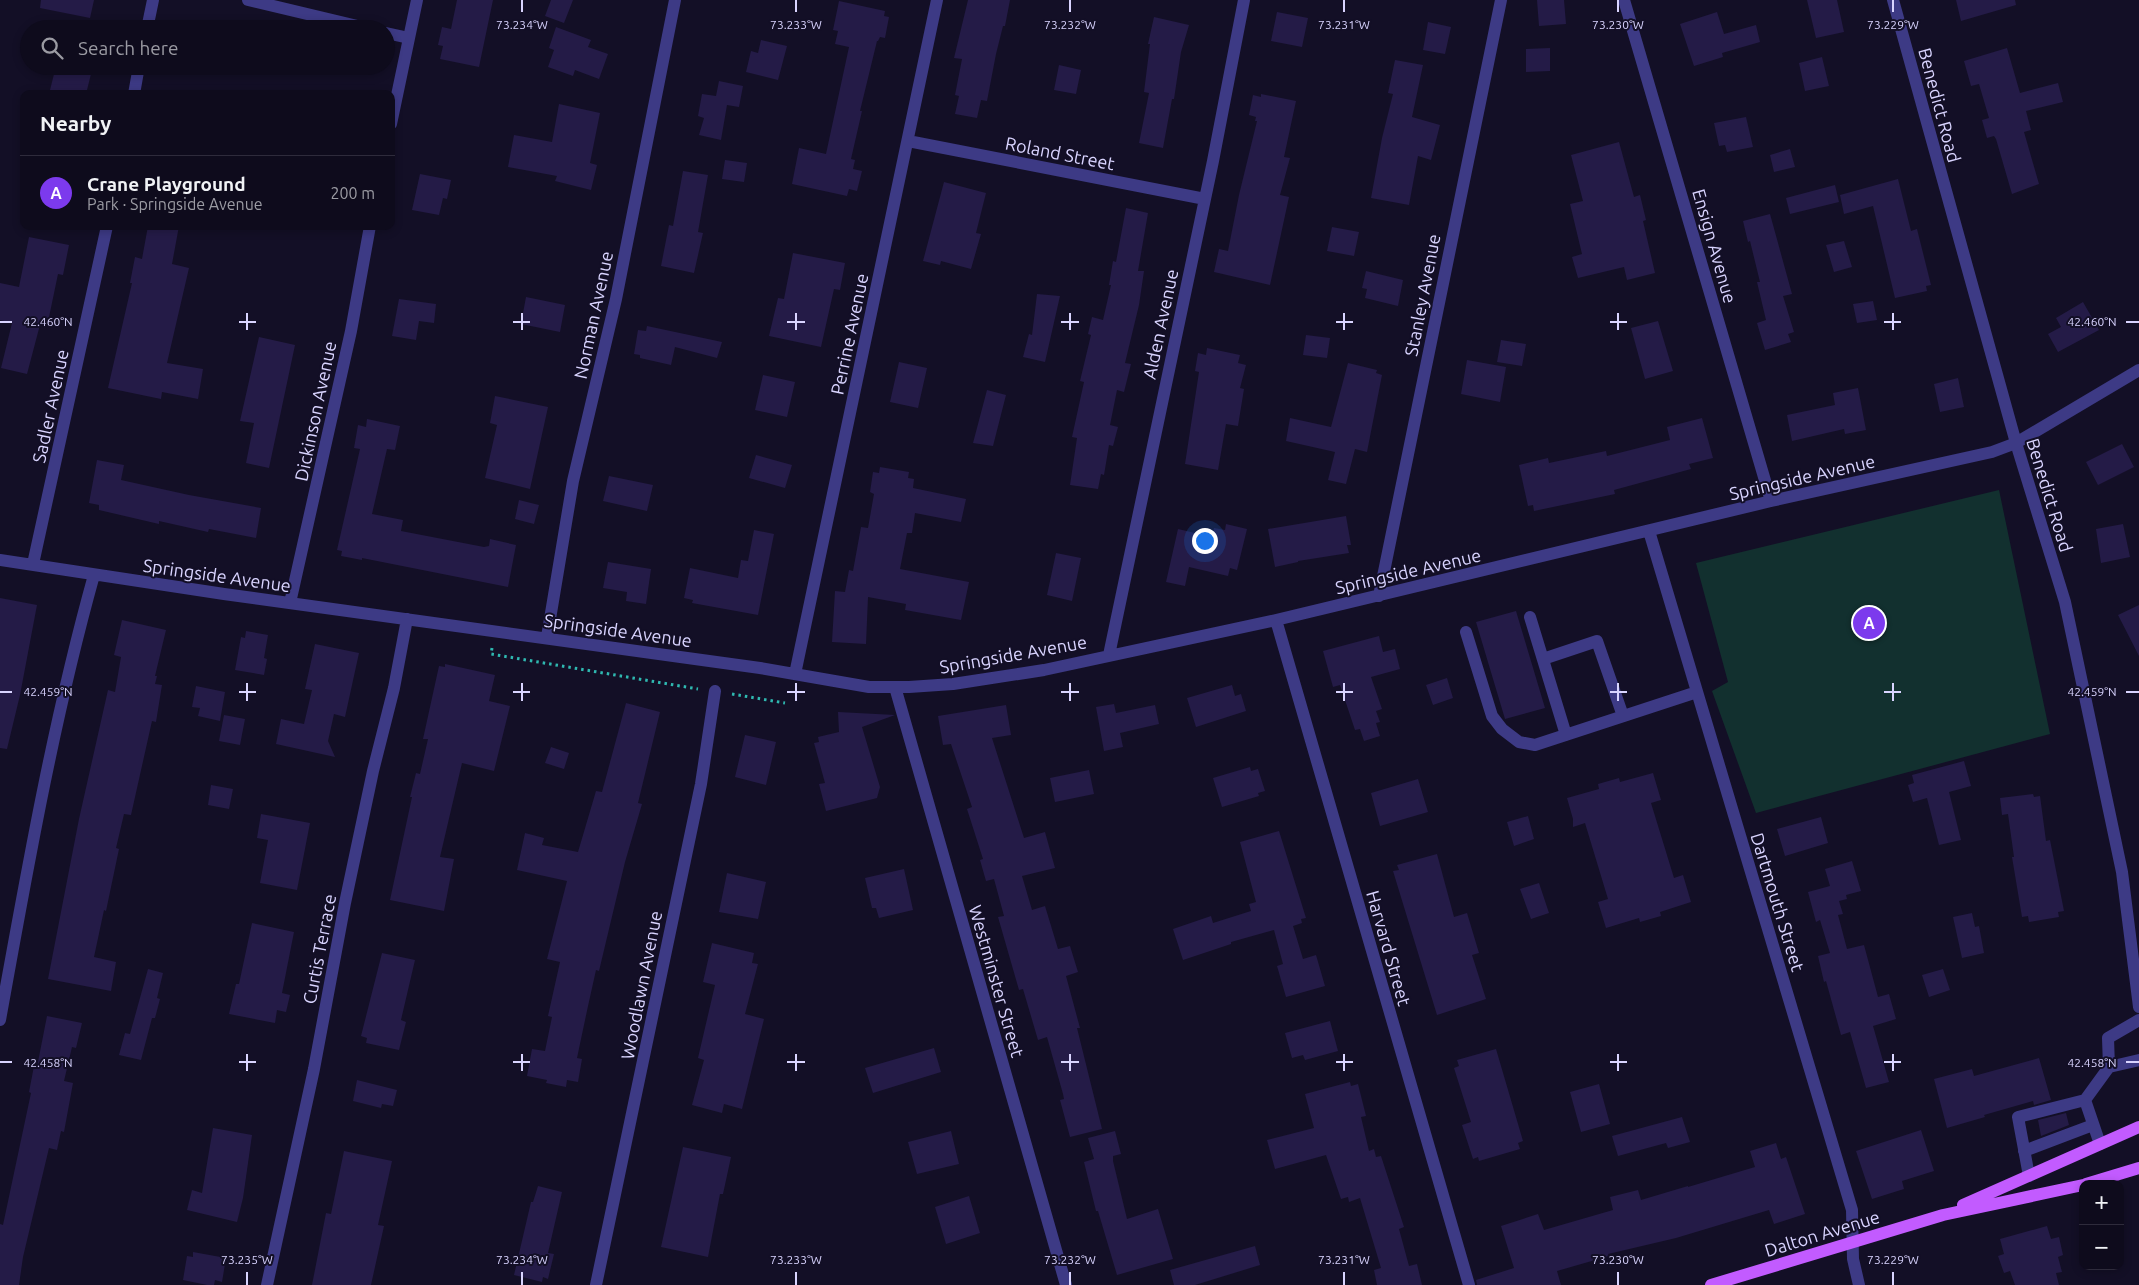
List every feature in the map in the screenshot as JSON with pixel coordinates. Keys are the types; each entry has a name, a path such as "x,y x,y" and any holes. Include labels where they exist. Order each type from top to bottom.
{"main road":[{"name":"Dalton Avenue","path":"1942,1215 2139,1127"},
{"path":"2099,1180 2139,1168"},
{"name":"Dalton Avenue","path":"1711,1285 1743,1280 1852,1242 1942,1215 2079,1186"}],"street":[{"path":"149,20 153,0"},
{"path":"248,0 332,20"},
{"path":"395,105 418,0"},
{"name":"Norman Avenue","path":"547,637 573,481 616,299 674,0"},
{"name":"Perrine Avenue","path":"795,674 936,0"},
{"name":"Alden Avenue","path":"1109,655 1205,199 1244,0"},
{"name":"Stanley Avenue","path":"1378,596 1501,0"},
{"name":"Ensign Avenue","path":"1624,0 1771,501"},
{"name":"Benedict Road","path":"1893,0 2016,443 2065,602 2122,872 2135,948 2139,1007"},
{"path":"395,35 409,38"},
{"path":"135,90 137,75"},
{"name":"Roland Street","path":"908,141 1205,199"},
{"name":"Sadler Avenue","path":"33,564 105,230"},
{"name":"Dickinson Avenue","path":"290,603 351,331 369,230"},
{"name":"Springside Avenue","path":"0,560 407,620 547,637 869,687 953,684 1044,670 1276,620 1771,501 1992,452 2016,443 2139,370"},
{"name":"Dartmouth Street","path":"1650,531 1852,1210 1853,1259 1859,1285"},
{"path":"0,1020 49,754 70,664 94,575"},
{"path":"1530,617 1566,735"},
{"name":"Curtis Terrace","path":"268,1285 314,1069 365,809 394,688 407,620"},
{"name":"Harvard Street","path":"1276,620 1470,1285"},
{"path":"1466,632 1492,716 1502,729 1519,742 1534,745 1697,692"},
{"path":"1543,659 1597,641 1623,716"},
{"name":"Westminster Street","path":"895,687 1066,1285"},
{"name":"Woodlawn Avenue","path":"596,1285 701,784 715,691"},
{"path":"2029,1176 2018,1117 2085,1100 2109,1067 2108,1038 2139,1020"},
{"path":"2109,1067 2139,1060"},
{"path":"2085,1100 2100,1144"},
{"path":"2024,1151 2093,1124"}],"path":[{"path":"491,654 786,703"}],"green space":[{"path":"1999,490 2050,734 1756,813 1712,691 1728,682 1696,563"}],"building":[{"path":"41,0 94,0 90,18 40,8"},
{"path":"457,0 493,0 479,67 440,59 443,46 438,45 442,27 451,29"},
{"path":"551,0 573,0 564,23 545,16"},
{"path":"968,0 1010,0 1005,26 1003,26 996,54 987,101 981,100 977,118 955,114 959,96 955,95 962,59 954,58"},
{"path":"1537,0 1564,0 1566,24 1539,26"},
{"path":"1807,0 1837,0 1844,32 1816,38"},
{"path":"1956,0 2015,0 2016,5 1961,21"},
{"path":"839,1 885,11 884,16 889,17 885,38 880,37 877,41 860,111 862,111 851,159 855,160 853,169 862,171 857,191 849,189 847,196 792,184 799,148 826,154 849,47 835,44 838,31 833,30"},
{"path":"1277,12 1308,18 1302,47 1271,41"},
{"path":"1717,12 1724,34 1756,25 1760,42 1722,53 1723,57 1694,66 1680,24"},
{"path":"1154,17 1189,25 1181,52 1174,99 1172,99 1163,148 1139,143 1149,93 1144,92 1150,44 1148,44"},
{"path":"1428,22 1451,27 1445,54 1423,50"},
{"path":"556,27 591,40 588,47 608,54 599,79 575,70 573,76 548,67 554,50 549,48"},
{"path":"761,40 787,46 778,80 746,72 751,51 758,53"},
{"path":"1550,48 1550,71 1526,72 1526,49"},
{"path":"2007,48 2020,93 2058,83 2063,102 2026,111 2031,130 2024,132 2039,184 2012,194 1996,139 1994,136 1987,138 1982,120 1989,118 1979,84 1971,86 1964,61"},
{"path":"1822,57 1829,86 1805,91 1799,63"},
{"path":"1395,60 1423,65 1412,117 1440,125 1431,160 1418,156 1409,205 1371,198 1382,138 1393,94 1388,93"},
{"path":"1059,65 1081,70 1076,94 1054,90"},
{"path":"54,75 91,75 87,90 50,90"},
{"path":"719,81 743,86 739,107 727,105 721,140 699,135 704,118 698,116 702,94 716,96"},
{"path":"1261,94 1296,101 1284,157 1290,158 1280,195 1289,197 1270,285 1214,272 1219,249 1228,251 1257,121 1255,121 1256,117 1249,115 1253,95 1261,97"},
{"path":"559,104 600,113 590,163 597,165 591,190 555,181 557,176 508,167 514,135 552,142"},
{"path":"1746,117 1753,147 1727,152 1725,145 1719,146 1714,123"},
{"path":"1619,142 1634,197 1640,195 1646,220 1643,221 1655,273 1627,280 1624,267 1578,278 1572,257 1582,254 1570,204 1583,201 1571,155"},
{"path":"1790,149 1795,167 1774,172 1770,155"},
{"path":"725,160 747,163 744,182 722,179"},
{"path":"683,171 708,175 698,232 703,233 694,273 661,266 669,225 673,226"},
{"path":"420,174 451,180 447,199 443,198 439,215 412,210"},
{"path":"1898,179 1911,231 1917,229 1931,285 1926,286 1927,291 1895,298 1873,206 1844,214 1840,195"},
{"path":"944,182 986,193 976,233 981,234 971,269 941,261 940,265 923,261"},
{"path":"1835,185 1839,202 1790,214 1786,198"},
{"path":"1126,208 1148,213 1138,271 1144,271 1139,305 1125,363 1131,364 1124,392 1117,390 1110,425 1118,427 1113,446 1109,445 1104,475 1101,474 1098,489 1070,485 1077,438 1072,437 1084,382 1080,381 1091,335 1088,334 1092,317 1103,320 1111,285 1109,285 1113,261 1116,262"},
{"path":"1770,214 1792,294 1783,296 1794,332 1788,334 1791,342 1765,350 1757,323 1766,320 1757,282 1760,282 1743,221"},
{"path":"1332,227 1359,232 1354,256 1327,251"},
{"path":"147,230 178,230 172,264 189,268 167,363 203,369 198,399 162,392 161,399 108,388 132,283 130,283 135,257 142,259"},
{"path":"29,237 69,245 63,275 58,274 48,322 41,321 27,374 1,368 12,323 0,320 0,283 19,287"},
{"path":"1844,241 1852,267 1834,272 1826,245"},
{"path":"793,253 845,263 840,290 834,289 821,347 769,336 778,298 784,299"},
{"path":"1366,271 1403,280 1398,306 1365,298 1367,289 1362,288"},
{"path":"1037,294 1060,296 1045,362 1023,357 1029,334 1032,335"},
{"path":"526,297 565,305 560,332 521,324"},
{"path":"399,299 436,304 434,323 419,321 416,340 392,336"},
{"path":"1873,301 1877,320 1857,323 1853,304"},
{"path":"2083,302 2099,330 2058,352 2048,334 2061,327 2056,318"},
{"path":"1658,321 1673,371 1645,379 1631,328"},
{"path":"647,326 722,342 717,358 675,347 671,365 640,358 640,355 634,354 638,330 646,331"},
{"path":"1306,335 1330,338 1327,358 1303,355"},
{"path":"259,337 295,345 269,468 246,463 254,423 240,421"},
{"path":"1501,340 1526,344 1522,366 1497,362"},
{"path":"1207,348 1240,355 1238,363 1246,365 1240,388 1244,389 1238,426 1226,424 1218,470 1185,464 1199,372 1195,371 1198,353 1206,355"},
{"path":"1467,360 1506,367 1500,402 1461,394"},
{"path":"899,362 927,368 918,408 890,402"},
{"path":"1348,363 1377,370 1376,373 1382,375 1367,452 1355,449 1346,484 1328,480 1335,452 1286,441 1290,418 1331,427"},
{"path":"763,375 795,382 787,417 755,410"},
{"path":"1958,378 1964,407 1940,412 1934,384"},
{"path":"1858,388 1866,430 1845,434 1844,429 1792,441 1787,415 1835,405 1833,393"},
{"path":"987,390 1006,395 993,446 973,443"},
{"path":"495,396 548,407 530,489 485,478 497,425 490,423"},
{"path":"1702,418 1713,458 1689,464 1691,469 1614,490 1615,494 1534,511 1533,505 1528,506 1519,465 1548,458 1549,463 1606,451 1607,456 1670,440 1667,427"},
{"path":"367,419 400,426 395,450 387,449 372,514 403,520 401,531 484,547 489,546 490,539 516,545 508,587 362,558 362,560 341,556 342,551 337,550 360,449 354,448 358,425 366,427"},
{"path":"2122,444 2134,467 2098,485 2086,462"},
{"path":"756,455 792,465 785,488 749,478"},
{"path":"97,460 124,465 121,480 261,508 256,538 209,529 208,532 159,521 159,524 99,510 99,505 89,503"},
{"path":"880,467 909,472 908,478 914,479 913,488 966,499 961,522 915,513 912,533 907,533 900,569 969,582 961,620 905,610 906,604 868,597 866,644 832,642 835,591 845,592 849,570 853,571 861,527 868,528 874,494 870,492 873,472 879,473"},
{"path":"609,476 653,485 647,511 603,501"},
{"path":"519,500 539,505 534,524 515,519"},
{"path":"1346,516 1351,545 1347,545 1349,553 1298,561 1275,567 1268,529"},
{"path":"1226,524 1247,529 1237,570 1230,568 1228,576 1189,567 1185,586 1166,582 1178,529 1212,537 1214,528 1225,530"},
{"path":"2123,524 2130,557 2101,563 2096,529"},
{"path":"754,530 774,534 758,615 692,603 693,600 684,598 690,568 738,578 741,560 748,561"},
{"path":"1056,553 1081,558 1072,601 1047,595"},
{"path":"608,562 651,569 646,604 626,601 627,592 603,588"},
{"path":"0,598 37,605 20,695 7,749 0,748"},
{"path":"2139,605 2139,656 2118,615"},
{"path":"1516,611 1545,708 1505,719 1476,622"},
{"path":"122,620 166,630 155,676 157,676 155,684 162,685 156,722 152,721 131,815 124,814 116,848 119,849 106,911 104,910 94,957 116,962 111,991 48,979 79,819 108,690 115,692 121,657 114,655"},
{"path":"246,631 268,635 264,658 267,659 264,675 235,670 241,637 245,638"},
{"path":"1379,636 1383,652 1395,649 1400,669 1371,677 1382,709 1376,711 1380,722 1376,723 1380,736 1364,741 1360,729 1355,730 1340,685 1333,687 1323,651"},
{"path":"315,644 359,653 345,717 334,714 328,741 335,757 276,744 281,719 304,724 312,690 305,689"},
{"path":"445,664 495,675 489,701 510,706 494,771 462,763 440,857 454,859 444,911 390,900 412,797 410,797 416,773 420,774 428,739 423,739 439,666 445,667"},
{"path":"1447,678 1453,698 1433,705 1426,685"},
{"path":"1232,685 1235,696 1241,694 1246,711 1196,727 1187,698"},
{"path":"196,686 225,692 220,721 198,716 200,708 192,707"},
{"path":"626,703 660,712 638,803 642,804 625,862 599,971 596,970 588,1006 577,1058 582,1059 578,1082 567,1080 566,1087 546,1083 547,1080 527,1076 532,1049 545,1051 552,1017 548,1016 560,962 547,959 567,881 517,870 525,833 544,838 542,845 578,852 596,791 602,792"},
{"path":"1114,704 1116,713 1155,705 1159,724 1120,733 1123,747 1104,751 1096,707"},
{"path":"1006,705 1011,735 992,738 1024,838 1045,832 1055,868 1022,876 1032,910 1045,906 1058,949 1070,946 1078,972 1066,976 1080,1028 1077,1028 1102,1129 1070,1137 1060,1100 1064,1099 1063,1094 1047,1037 1038,1040 1023,989 1019,990 998,917 1004,916 994,879 986,881 980,860 983,859 967,809 972,807 951,744 943,745 938,716"},
{"path":"838,712 895,715 862,727 880,787 877,798 826,811 819,784 825,783 814,743 819,742 818,737 839,732"},
{"path":"224,715 245,719 240,745 219,741"},
{"path":"745,735 776,742 766,785 735,777"},
{"path":"551,747 569,753 564,769 545,763"},
{"path":"1964,761 1971,786 1949,792 1961,840 1939,845 1927,798 1913,802 1908,785 1914,783 1912,775"},
{"path":"1250,767 1251,771 1258,769 1265,791 1258,793 1259,796 1222,807 1213,778"},
{"path":"1089,770 1094,794 1055,802 1050,778"},
{"path":"1653,773 1661,800 1651,803 1674,878 1683,875 1691,902 1660,912 1661,916 1640,922 1639,918 1606,928 1598,902 1608,899 1585,823 1573,827 1573,819 1567,798 1599,789 1598,784 1619,778 1620,782"},
{"path":"1418,779 1428,812 1380,826 1371,793"},
{"path":"211,785 233,789 229,809 208,805"},
{"path":"2033,794 2034,797 2040,796 2046,841 2050,840 2064,911 2058,912 2059,917 2029,922 2028,916 2022,917 2012,857 2014,857 2008,814 2002,815 2000,798"},
{"path":"261,814 310,823 297,890 260,883 268,840 257,838"},
{"path":"1528,816 1534,839 1514,846 1507,822"},
{"path":"1821,817 1828,843 1785,856 1777,829"},
{"path":"1279,831 1306,918 1301,919 1302,923 1293,926 1303,959 1316,955 1325,986 1286,997 1277,966 1283,964 1274,930 1231,942 1231,944 1183,960 1173,929 1211,916 1213,923 1251,911 1249,904 1256,902 1240,842"},
{"path":"1437,854 1454,917 1467,913 1479,953 1472,955 1486,999 1437,1015 1393,871 1399,870 1397,865"},
{"path":"1852,861 1861,891 1846,895 1847,899 1839,901 1843,914 1838,915 1847,949 1864,945 1878,997 1889,994 1896,1019 1873,1026 1889,1082 1866,1088 1850,1032 1841,1035 1826,981 1824,982 1818,956 1830,953 1820,920 1816,922 1808,892 1830,886 1825,869"},
{"path":"904,869 913,910 879,918 876,908 872,908 865,878"},
{"path":"727,873 766,882 758,919 719,912"},
{"path":"1539,883 1549,913 1531,919 1520,889"},
{"path":"1972,913 1975,927 1979,926 1984,953 1962,958 1953,917"},
{"path":"252,923 294,932 282,993 290,995 286,1012 277,1010 275,1023 229,1014 236,984 239,984"},
{"path":"712,943 754,953 752,963 758,964 745,1014 764,1019 742,1109 724,1104 722,1113 692,1105 704,1060 698,1058 715,985 703,982"},
{"path":"382,953 415,960 401,1020 406,1022 399,1050 366,1043 367,1038 361,1036"},
{"path":"148,969 163,973 157,998 160,999 155,1018 152,1018 141,1060 119,1055 125,1033 130,1034"},
{"path":"1943,969 1950,990 1929,997 1922,975"},
{"path":"47,1016 82,1023 76,1048 72,1047 64,1081 73,1083 64,1132 61,1131 57,1150 49,1148 23,1257 19,1285 0,1285 0,1224 3,1225 31,1093 29,1092 34,1066 37,1067"},
{"path":"1330,1021 1338,1051 1305,1060 1303,1055 1292,1058 1285,1033"},
{"path":"934,1048 941,1072 873,1093 865,1068"},
{"path":"1496,1049 1523,1141 1518,1143 1520,1149 1479,1161 1478,1157 1473,1159 1462,1125 1471,1122 1454,1068 1459,1066 1457,1060"},
{"path":"2039,1058 2051,1100 2034,1105 2033,1101 1947,1128 1934,1079 1972,1069 1974,1076"},
{"path":"357,1080 397,1090 393,1106 382,1104 381,1108 353,1101"},
{"path":"1350,1082 1351,1086 1358,1084 1366,1116 1361,1117 1369,1151 1374,1149 1376,1157 1381,1156 1404,1227 1399,1229 1409,1266 1417,1264 1422,1285 1377,1285 1374,1270 1381,1268 1360,1198 1349,1202 1348,1197 1341,1199 1326,1155 1275,1169 1267,1140 1314,1128 1305,1094"},
{"path":"1599,1084 1610,1124 1581,1132 1570,1092"},
{"path":"2066,1113 2069,1125 2041,1136 2038,1120"},
{"path":"1682,1117 1690,1142 1668,1148 1666,1143 1618,1156 1612,1136"},
{"path":"213,1128 252,1135 243,1198 237,1222 187,1210 192,1190 202,1193"},
{"path":"1921,1130 1934,1171 1902,1181 1904,1189 1872,1199 1856,1151"},
{"path":"951,1131 959,1164 917,1174 908,1142"},
{"path":"1115,1131 1121,1154 1113,1156 1113,1161 1127,1219 1158,1209 1173,1259 1117,1275 1098,1211 1096,1211 1084,1162 1094,1159 1088,1138"},
{"path":"1776,1143 1781,1159 1786,1157 1805,1214 1774,1224 1769,1210 1676,1238 1608,1254 1609,1256 1557,1271 1561,1285 1477,1285 1476,1280 1514,1268 1501,1226 1538,1214 1544,1230 1613,1210 1610,1197 1638,1190 1641,1200 1755,1167 1750,1151"},
{"path":"683,1147 731,1157 723,1194 720,1194 708,1257 661,1247"},
{"path":"344,1151 392,1161 378,1225 384,1226 371,1285 312,1285 326,1213 331,1214"},
{"path":"538,1186 562,1192 548,1253 554,1254 548,1279 543,1277 542,1282 514,1275 531,1202 533,1202"},
{"path":"969,1196 980,1233 946,1244 935,1207"},
{"path":"2047,1226 2051,1239 2059,1237 2063,1255 2058,1257 2062,1272 2056,1273 2059,1285 2015,1285 2010,1271 2004,1273 1998,1256 2004,1254 2000,1239"},
{"path":"1255,1246 1260,1265 1195,1285 1174,1285 1170,1270"},
{"path":"193,1252 226,1258 222,1282 215,1280 214,1285 207,1285 183,1280 187,1256 193,1257"}],"place":[{"name":"Crane Playground","path":"1869,623"}]}
